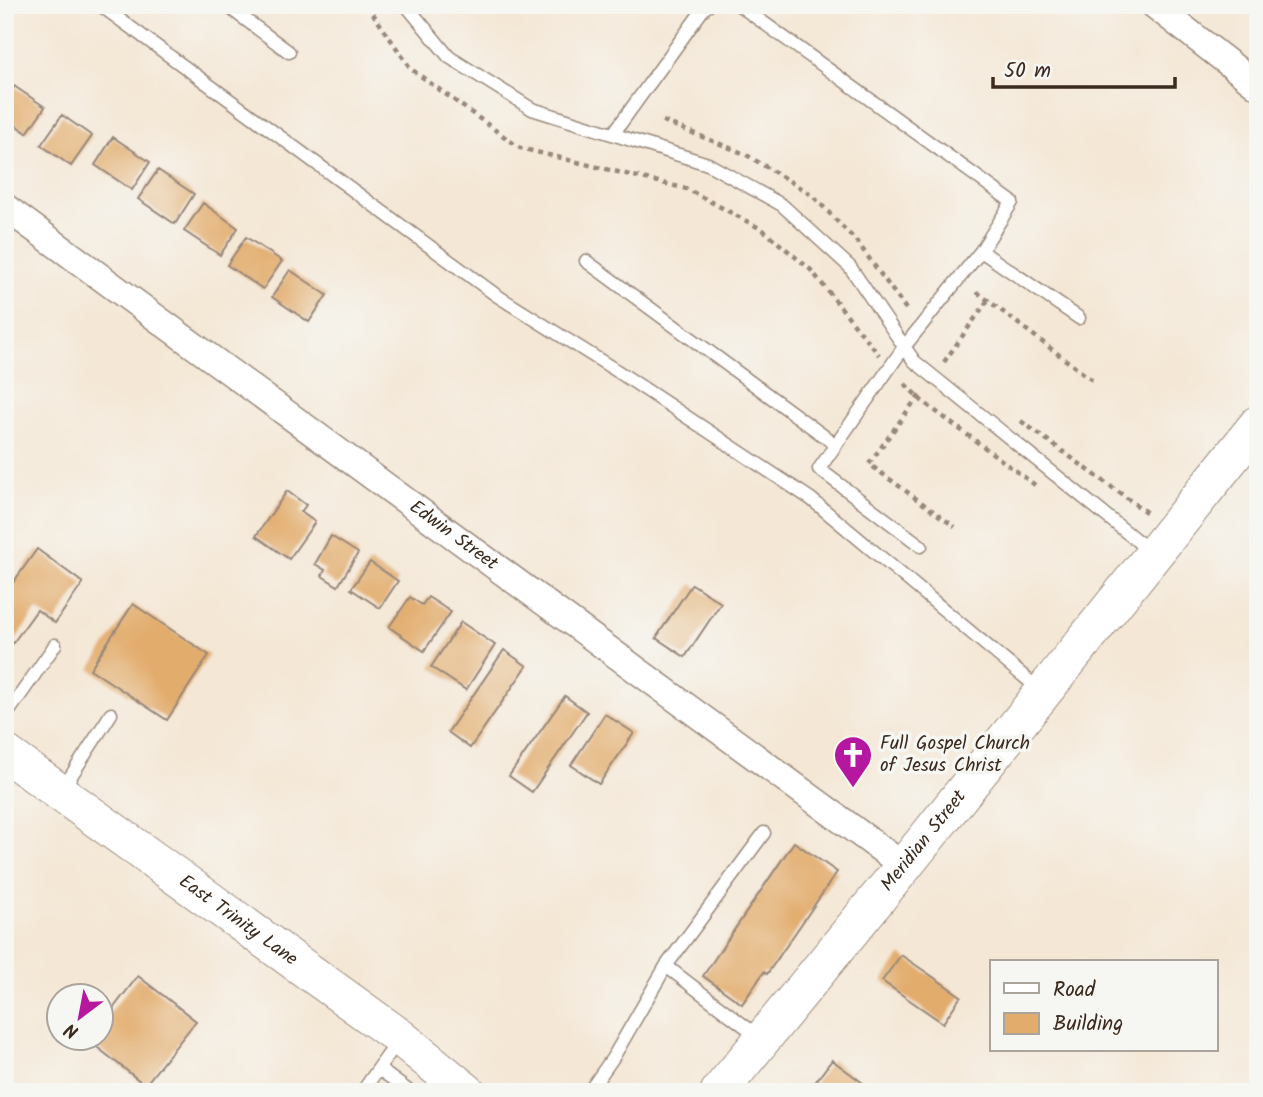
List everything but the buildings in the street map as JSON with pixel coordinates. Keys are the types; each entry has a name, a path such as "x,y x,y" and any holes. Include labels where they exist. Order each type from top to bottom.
{"street":[{"path":"1154,5 1258,86"},
{"name":"Edwin Street","path":"5,207 904,866"},
{"name":"Meridian Street","path":"719,1092 1258,424"},
{"name":"East Trinity Lane","path":"5,753 401,1038 467,1092"}],"lane":[{"path":"226,5 289,51"},
{"path":"406,5 449,57 532,109 708,164 782,205 850,267 914,361 1154,555"},
{"path":"613,134 704,8 709,5"},
{"path":"739,5 1012,202 981,251 904,347 819,470 921,547"},
{"path":"104,6 496,295 811,499 1043,692"},
{"path":"981,251 1079,318"},
{"path":"586,261 836,445"},
{"path":"8,708 55,645"},
{"path":"61,791 111,714"},
{"path":"590,1092 666,966 764,833"},
{"path":"666,966 762,1040"},
{"path":"362,1092 401,1038"},
{"path":"379,1069 410,1092"}],"path":[{"path":"367,5 411,69 520,148 687,189 763,230 811,270 882,358"},
{"path":"977,292 1092,380"},
{"path":"936,355 945,365 988,300"},
{"path":"905,384 918,397 1045,492"},
{"path":"923,390 869,464 954,527"},
{"path":"1015,417 1151,515"}],"place":[{"name":"Full Gospel Church of Jesus Christ","path":"853,789"}]}
